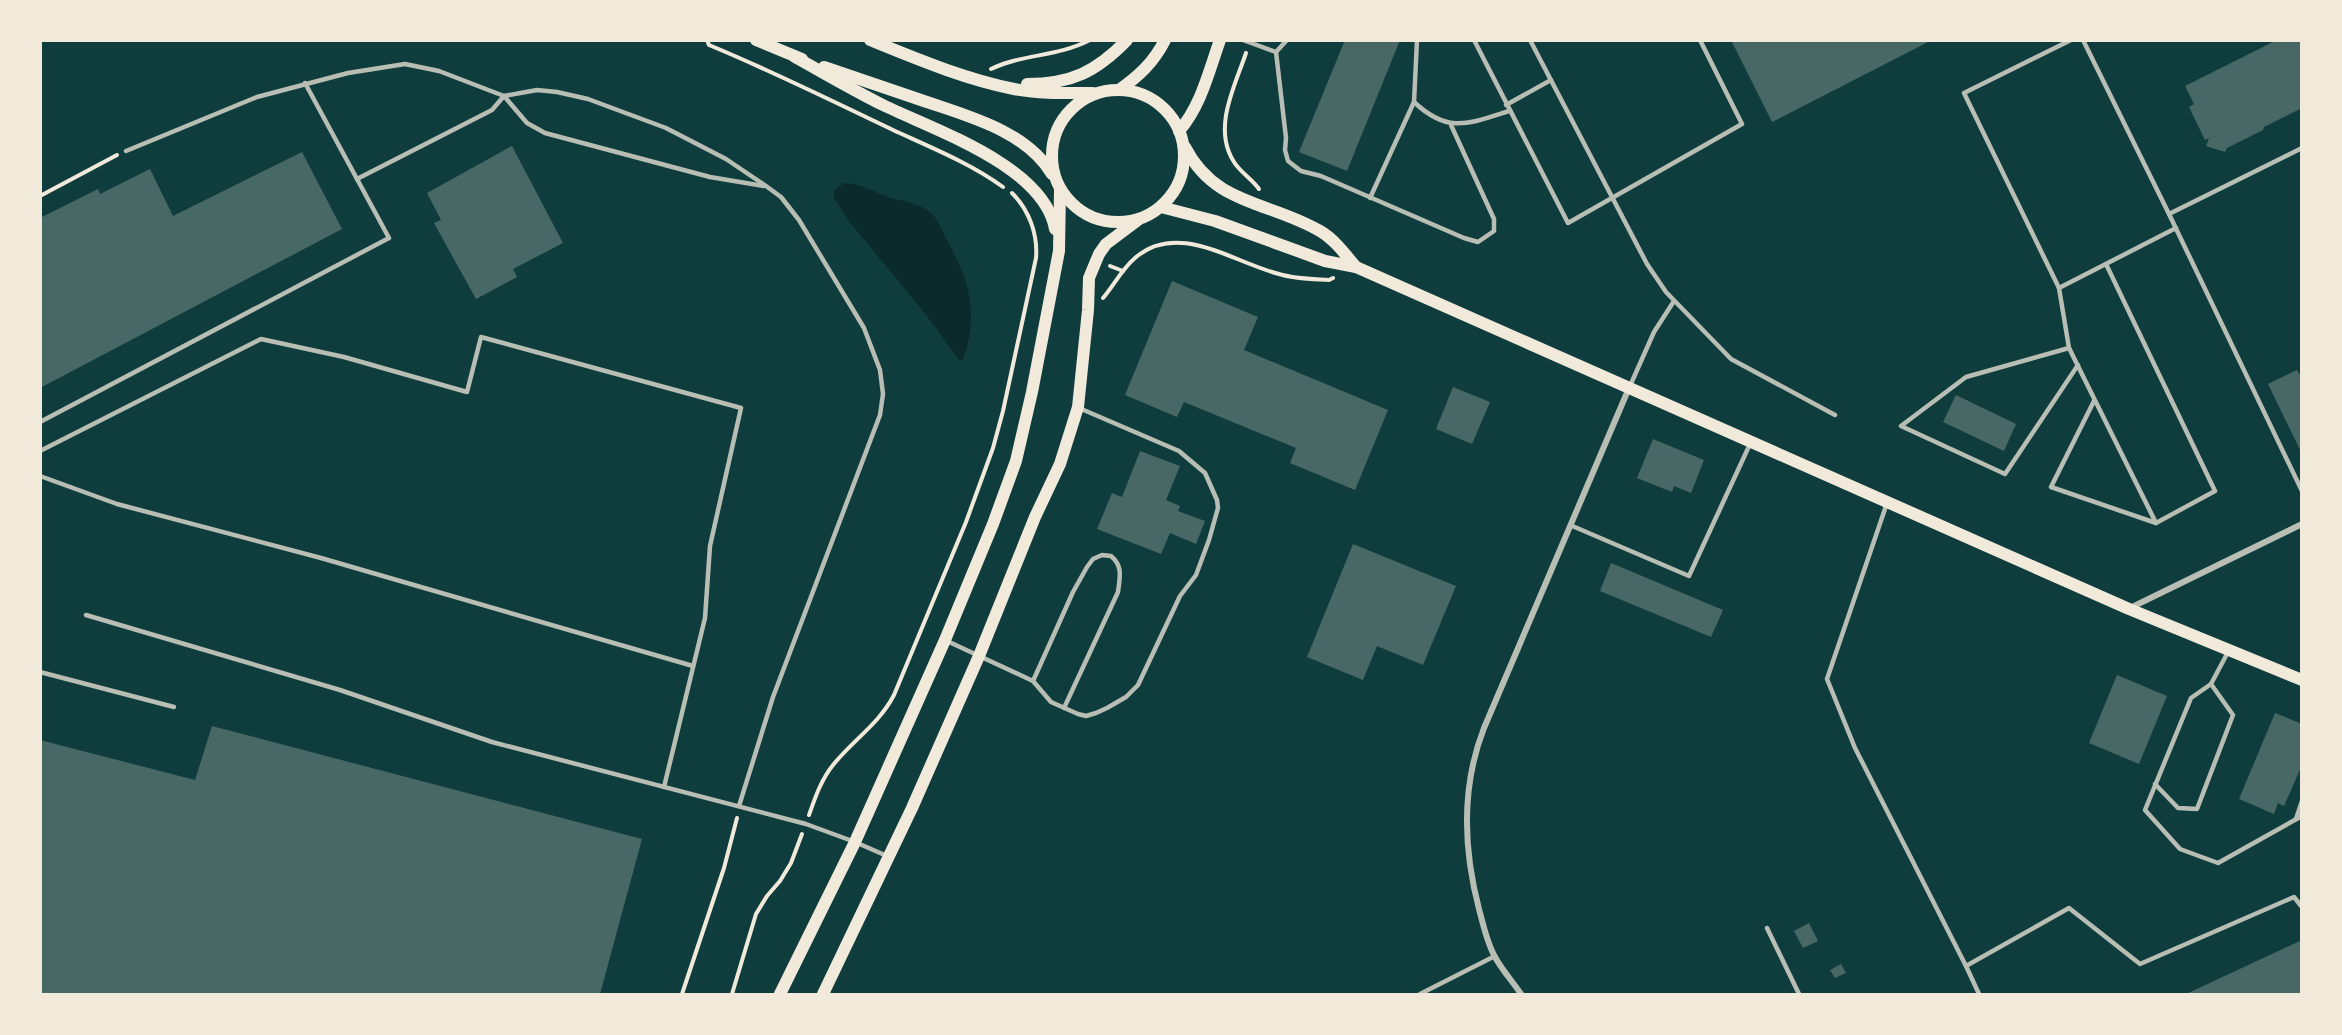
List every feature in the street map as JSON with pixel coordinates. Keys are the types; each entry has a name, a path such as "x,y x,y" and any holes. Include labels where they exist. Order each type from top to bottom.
{"main road":[{"path":"756,40 795,57 958,112 996,128 1033,150 1044,161 1060,190 1075,207 1094,219 1116,223 1138,220"},
{"path":"870,40 937,67 1015,89 1046,93 1097,93 1119,90 1138,93 1155,101 1169,114 1192,161 1214,185 1322,232 1356,267"},
{"path":"997,85 1043,84 1075,78 1105,62 1126,40"},
{"path":"1119,90 1146,68 1158,54 1165,40"},
{"path":"823,994 889,857 979,656 1025,540 1060,464 1078,407 1089,278 1099,254 1106,244 1138,220 1161,207 1173,194 1184,161 1181,137 1198,101 1221,40"},
{"path":"795,57 868,98 973,147 1011,170 1034,189 1046,205 1054,221 1059,251"},
{"path":"1054,177 1051,157 1054,136 1064,117 1078,102 1097,93"},
{"path":"780,994 855,842 945,640 993,524 1016,461 1059,251 1060,190"},
{"path":"1161,207 1215,221 1324,261 1356,267 2129,609 2301,680"}],"street":[{"path":"1521,994 1495,956 1478,906 1468,852 1466,812 1469,781 1484,728 1629,388"},
{"path":"2129,609 2301,524"}],"lane":[{"path":"1243,40 1276,52"},
{"path":"1287,40 1276,52 1288,162 1301,171 1321,177 1464,238 1479,242 1494,231 1494,219 1451,125"},
{"path":"1370,198 1414,102 1417,40"},
{"path":"1474,40 1568,223 1742,124 1701,40"},
{"path":"1530,40 1647,264 1665,292 1731,359 1835,415"},
{"path":"2071,40 1964,93 2059,288 2068,348 2156,523"},
{"path":"2083,40 2176,228 2301,491"},
{"path":"126,151 232,106 305,83 405,64 440,71 504,96 521,117 539,131 694,173 766,186"},
{"path":"1506,105 1551,80"},
{"path":"40,422 389,238 305,83"},
{"path":"357,179 492,110 504,96 537,90 557,92 625,112 686,138 726,159 766,186 793,211 857,315 877,358 883,394 876,429 772,697 739,806"},
{"path":"1414,102 1429,117 1451,125 1509,111"},
{"path":"2169,214 2301,148"},
{"path":"2059,288 2176,228"},
{"path":"2094,400 2051,487 2156,523 2216,491 2106,264"},
{"path":"1629,388 1654,332 1674,301"},
{"path":"40,451 261,339 344,357 467,392 481,337 741,408 710,546 705,618 664,787"},
{"path":"2068,348 1966,377 1901,426 2005,474 2078,365"},
{"path":"945,640 1033,681 1051,702 1086,716 1096,714 1126,697 1138,685 1180,596 1196,575 1218,508 1217,500 1205,473 1185,455 1078,407"},
{"path":"1570,525 1689,576 1751,441"},
{"path":"40,476 117,504 321,558 693,666"},
{"path":"1887,502 1827,679 1855,748 1979,994"},
{"path":"1033,681 1073,592 1087,567 1093,559 1102,555 1111,556 1119,565 1121,576 1118,592 1064,708"},
{"path":"86,615 340,690 492,742 806,824 889,857"},
{"path":"2229,650 2211,684 2191,698 2145,810 2180,849 2218,863 2301,816"},
{"path":"40,672 174,707"},
{"path":"2155,784 2178,808 2197,809 2233,715 2211,684"},
{"path":"2296,819 2301,801"},
{"path":"1966,966 2069,908 2140,964 2294,897 2301,907"},
{"path":"1767,928 1799,994"},
{"path":"1420,994 1495,956"}],"path":[{"path":"706,40 709,45 817,93 992,179 1007,189 1021,203 1031,223 1036,243 1035,269 1003,411 990,457 966,522 890,702 878,719 829,771 819,788 791,863 756,914 732,994"},
{"path":"971,78 1006,62 1058,53 1090,40"},
{"path":"1249,43 1224,122 1225,136 1233,161 1251,179"},
{"path":"40,196 126,151"},
{"path":"1088,310 1104,297 1136,257 1171,242 1185,242 1203,247 1279,274"},
{"path":"682,994 724,868 739,806"}],"water":[{"path":"844,183 861,186 888,197 916,204 926,209 936,219 955,255 970,298 970,328 963,360 959,360 927,316 848,220 834,198 834,191"}],"building":[{"path":"1345,40 1400,40 1347,171 1299,152"},
{"path":"1731,40 1932,40 1772,122"},
{"path":"2277,40 2302,40 2302,108 2227,148 2225,152 2206,146 2209,138 2205,140 2189,107 2194,104 2185,86"},
{"path":"512,146 563,243 513,269 517,277 476,299 434,223 441,220 427,193"},
{"path":"302,152 342,229 40,388 40,218 98,189 100,194 150,169 173,216"},
{"path":"1172,281 1258,317 1244,350 1388,410 1355,490 1290,463 1296,448 1184,402 1177,417 1125,395"},
{"path":"2297,370 2302,378 2302,454 2268,384"},
{"path":"1453,387 1490,402 1472,444 1436,429"},
{"path":"1956,395 2016,424 2004,451 1943,422"},
{"path":"1653,439 1704,460 1691,493 1674,486 1672,492 1637,478"},
{"path":"1140,451 1180,466 1166,500 1180,506 1178,511 1205,521 1196,544 1170,533 1161,554 1097,529 1112,493 1122,497"},
{"path":"1353,544 1456,586 1423,665 1377,646 1363,680 1307,657"},
{"path":"1611,563 1723,610 1711,637 1600,591"},
{"path":"2117,675 2167,696 2139,764 2089,743"},
{"path":"2275,713 2302,724 2302,765 2284,806 2278,803 2274,814 2239,799"},
{"path":"212,726 642,839 600,994 40,994 40,740 195,780"},
{"path":"1809,923 1818,941 1803,948 1794,931"},
{"path":"2302,940 2302,994 2186,994"},
{"path":"1841,964 1846,973 1835,978 1830,970"}]}
